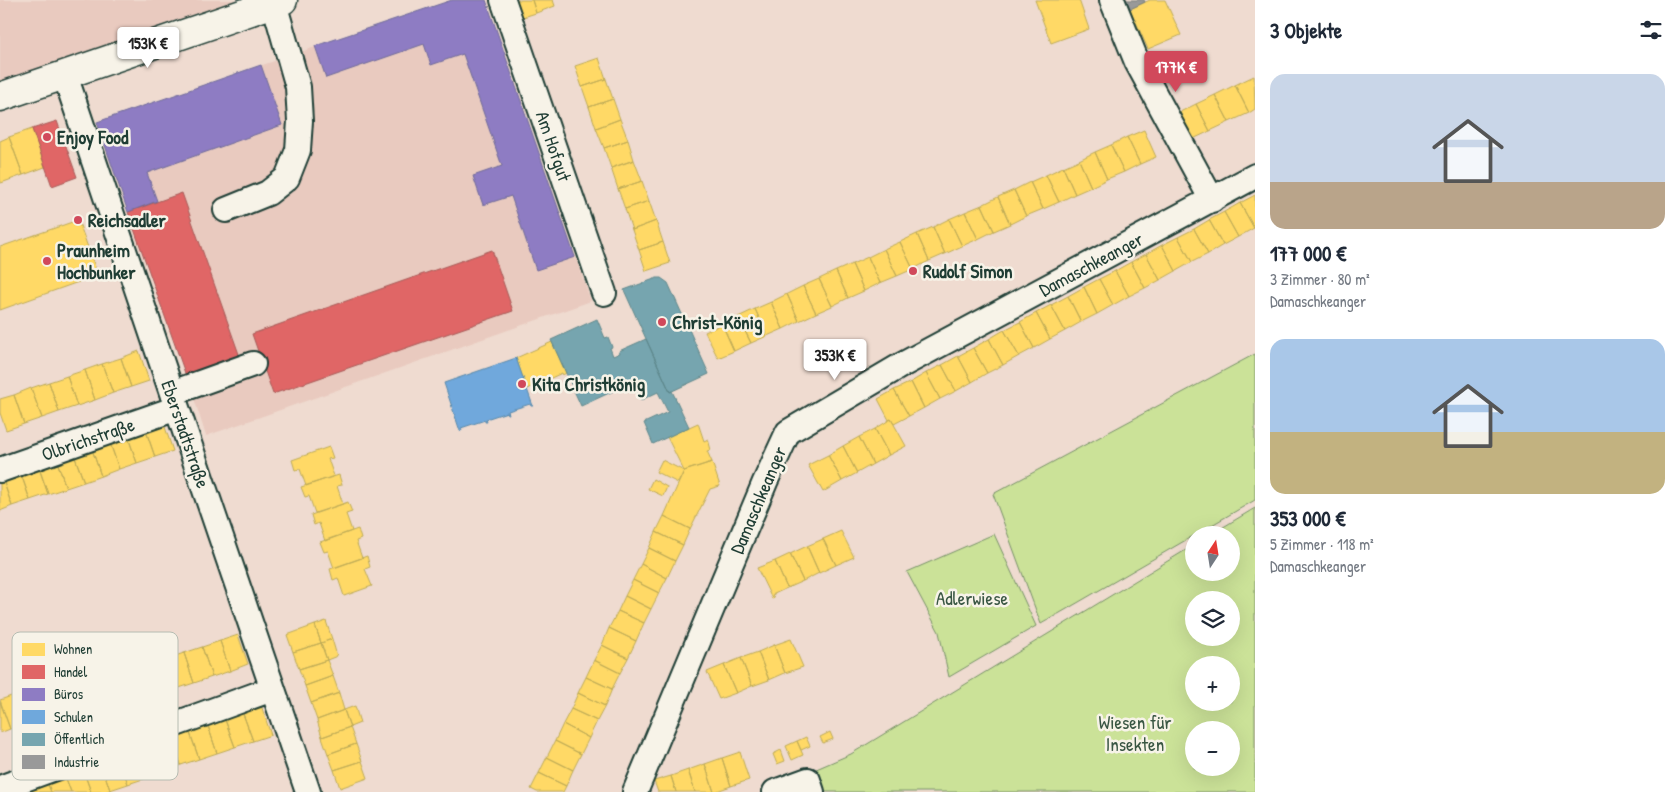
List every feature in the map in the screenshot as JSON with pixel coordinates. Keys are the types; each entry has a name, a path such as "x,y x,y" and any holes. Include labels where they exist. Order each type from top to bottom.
{"main road":[{"path":"0,97 65,75 238,7 278,2"}],"street":[{"name":"Am Hofgut","path":"503,0 604,293"},
{"path":"1112,0 1137,62 1212,200"},
{"path":"226,210 268,193 287,178 298,150 300,121 298,87 278,2"},
{"name":"Eberstadtstraße","path":"65,75 308,792"},
{"name":"Damaschkeanger","path":"635,792 765,482 788,432 900,366 1255,176"},
{"name":"Olbrichstraße","path":"0,470 174,400 253,364"},
{"path":"178,723 272,689"},
{"path":"0,788 22,780"},
{"path":"775,792 810,786"}],"shaded area":[{"path":"0,0 292,0 0,97"},
{"path":"452,0 486,0 591,301 206,436 97,122"}],"green space":[{"path":"1255,354 1255,500 1210,526 1185,526 1185,541 1041,624 993,494"},
{"name":"Wiesen für Insekten","path":"1255,508 1255,792 788,792 784,783 851,754 1185,550 1185,581 1240,581 1240,526 1225,526"},
{"name":"Adlerwiese","path":"994,534 1036,626 949,677 939,632 907,572"}],"building: Wohnen":[{"path":"510,0 532,0 536,13 517,19"},
{"path":"532,0 553,0 555,6 536,13"},
{"path":"1035,0 1079,0 1089,29 1051,43"},
{"path":"1150,0 1165,0 1181,35 1148,49 1130,9"},
{"path":"599,58 606,79 582,87 575,66"},
{"path":"1254,76 1255,109 1249,113 1235,85"},
{"path":"606,79 613,99 589,107 582,87"},
{"path":"1235,85 1249,113 1229,122 1215,95"},
{"path":"1215,95 1229,122 1210,131 1196,104"},
{"path":"613,99 620,119 596,128 589,107"},
{"path":"1196,104 1210,131 1191,140 1178,113"},
{"path":"620,119 628,140 604,148 596,128"},
{"path":"32,129 45,167 23,175 9,137"},
{"path":"1144,130 1156,157 1140,164 1127,137"},
{"path":"9,137 23,175 1,183 0,141"},
{"path":"1127,137 1140,164 1124,172 1111,145"},
{"path":"628,140 634,160 611,168 604,148"},
{"path":"1111,145 1124,172 1107,179 1095,152"},
{"path":"1095,152 1107,179 1091,187 1079,160"},
{"path":"634,160 642,181 618,189 611,168"},
{"path":"1079,160 1091,187 1075,194 1063,167"},
{"path":"1063,167 1075,194 1059,202 1046,175"},
{"path":"1046,175 1059,202 1043,209 1030,182"},
{"path":"642,181 649,201 625,209 618,189"},
{"path":"1030,182 1043,209 1026,216 1014,190"},
{"path":"1014,190 1026,216 1010,224 998,197"},
{"path":"1255,195 1255,228 1254,228 1240,203"},
{"path":"998,197 1010,224 994,231 982,205"},
{"path":"649,201 656,221 632,230 625,209"},
{"path":"1240,203 1254,228 1238,237 1224,212"},
{"path":"982,205 994,231 978,239 965,212"},
{"path":"965,212 978,239 962,246 949,219"},
{"path":"1224,212 1238,237 1223,245 1209,220"},
{"path":"949,219 962,246 945,254 933,227"},
{"name":"Praunheim Hochbunker","path":"78,220 98,275 0,310 0,247"},
{"path":"1209,220 1223,245 1208,254 1194,229"},
{"path":"656,221 663,242 639,250 632,230"},
{"path":"933,227 945,254 929,261 917,234"},
{"path":"1194,229 1208,254 1192,262 1178,237"},
{"path":"917,234 929,261 913,269 900,242"},
{"path":"1178,237 1192,262 1176,271 1162,245"},
{"path":"663,242 670,263 646,271 639,250"},
{"path":"900,242 913,269 897,276 884,249"},
{"path":"1162,245 1176,271 1160,280 1146,254"},
{"path":"884,249 897,276 880,283 868,257"},
{"path":"1146,254 1160,280 1145,288 1131,262"},
{"path":"868,257 880,283 864,291 852,264"},
{"path":"1131,262 1145,288 1129,296 1115,271"},
{"path":"852,264 864,291 848,298 836,271"},
{"path":"836,271 848,298 832,306 819,279"},
{"path":"1115,271 1129,296 1113,305 1099,279"},
{"path":"819,279 832,306 816,313 803,286"},
{"path":"1099,279 1113,305 1097,314 1084,287"},
{"path":"803,286 816,313 799,321 787,294"},
{"path":"1084,287 1097,314 1081,322 1068,296"},
{"path":"787,294 799,321 783,329 771,302"},
{"path":"1068,296 1081,322 1065,331 1051,305"},
{"path":"771,302 783,329 767,336 755,309"},
{"path":"1051,305 1065,331 1050,339 1036,313"},
{"path":"755,309 767,336 751,343 738,317"},
{"path":"1036,313 1050,339 1034,348 1020,322"},
{"path":"738,317 751,343 734,351 722,324"},
{"path":"1020,322 1034,348 1019,356 1004,330"},
{"path":"722,324 734,351 718,358 705,332"},
{"path":"1004,330 1019,356 1003,365 989,339"},
{"path":"989,339 1003,365 987,373 973,348"},
{"path":"552,342 566,373 563,375 562,373 527,389 516,358"},
{"path":"973,348 987,373 972,382 958,356"},
{"path":"139,351 149,381 131,387 121,358"},
{"path":"958,356 972,382 956,391 942,365"},
{"path":"121,358 131,387 113,393 102,364"},
{"path":"102,364 113,393 95,400 85,370"},
{"path":"942,365 956,391 940,399 926,373"},
{"path":"85,370 95,400 77,406 67,376"},
{"path":"926,373 940,399 924,408 911,382"},
{"path":"67,376 77,406 59,412 49,382"},
{"path":"49,382 59,412 42,418 31,388"},
{"path":"911,382 924,408 909,416 894,390"},
{"path":"31,388 42,418 24,424 14,395"},
{"path":"894,390 909,416 894,424 891,419 889,420 878,399"},
{"path":"14,395 24,424 6,430 0,413 0,399"},
{"path":"891,419 906,446 889,455 875,429"},
{"path":"163,421 173,451 155,457 145,428"},
{"path":"698,423 704,441 708,439 711,450 707,451 712,462 684,471 667,437"},
{"path":"145,428 155,457 137,463 127,434"},
{"path":"875,429 889,455 873,464 859,437"},
{"path":"127,434 137,463 119,469 109,440"},
{"path":"859,437 873,464 857,473 843,446"},
{"path":"109,440 119,469 101,476 91,446"},
{"path":"91,446 101,476 84,482 73,452"},
{"path":"843,446 857,473 842,481 828,455"},
{"path":"329,447 333,458 328,459 334,476 306,486 300,469 295,470 292,460"},
{"path":"73,452 84,482 66,488 56,458"},
{"path":"828,455 842,481 823,492 808,465"},
{"path":"56,458 66,488 48,494 38,465"},
{"path":"662,460 684,471 678,483 656,472"},
{"path":"712,462 720,486 710,489 690,529 664,516 684,471"},
{"path":"38,465 48,494 30,500 20,471"},
{"path":"20,471 30,500 12,506 2,477"},
{"path":"339,475 342,485 337,486 343,504 315,513 309,496 305,497 301,487"},
{"path":"2,477 12,506 0,511 0,478"},
{"path":"653,479 667,487 663,496 648,489"},
{"path":"348,502 352,512 346,514 352,531 325,541 319,523 314,525 311,515"},
{"path":"664,516 690,529 683,545 656,532"},
{"path":"358,529 361,539 356,541 362,558 334,568 328,551 324,552 320,542"},
{"path":"841,531 854,557 836,565 823,539"},
{"path":"656,532 683,545 675,561 649,548"},
{"path":"823,539 836,565 819,573 807,546"},
{"path":"807,546 819,573 803,581 790,554"},
{"path":"649,548 675,561 667,578 641,564"},
{"path":"790,554 803,581 787,588 775,561"},
{"path":"367,556 370,567 365,569 372,586 344,596 338,578 333,580 330,569"},
{"path":"775,561 787,588 772,595 774,598 772,599 757,568"},
{"path":"641,564 667,578 659,593 633,580"},
{"path":"633,580 659,593 651,609 625,596"},
{"path":"625,596 651,609 644,623 618,611"},
{"path":"618,611 644,623 636,641 609,628"},
{"path":"326,621 332,639 321,643 315,625"},
{"path":"315,625 321,643 293,652 287,635"},
{"path":"609,628 636,641 628,658 602,645"},
{"path":"238,635 248,664 230,671 220,641"},
{"path":"332,639 337,656 327,660 321,643"},
{"path":"791,639 803,667 785,673 774,645"},
{"path":"220,641 230,671 212,677 202,647"},
{"path":"321,643 327,660 299,669 293,652"},
{"path":"602,645 628,658 620,673 594,660"},
{"path":"774,645 785,673 769,680 758,652"},
{"path":"202,647 212,677 194,683 184,653"},
{"path":"758,652 769,680 752,686 741,658"},
{"path":"184,653 194,683 178,688 178,655"},
{"path":"741,658 752,686 736,693 724,665"},
{"path":"327,660 333,676 305,686 299,669"},
{"path":"594,660 620,673 612,689 586,677"},
{"path":"724,665 736,693 719,699 707,672"},
{"path":"333,676 339,693 311,703 305,686"},
{"path":"586,677 612,689 605,706 578,693"},
{"path":"339,693 344,710 317,720 311,703"},
{"path":"578,693 605,706 597,721 571,709"},
{"path":"12,696 12,728 10,729 0,700"},
{"path":"0,702 10,729 0,733"},
{"path":"261,705 271,735 253,741 242,711"},
{"path":"355,706 360,723 350,727 344,710"},
{"path":"571,709 597,721 589,738 563,724"},
{"path":"344,710 350,727 322,737 317,720"},
{"path":"242,711 253,741 235,747 224,717"},
{"path":"224,717 235,747 217,753 207,723"},
{"path":"207,723 217,753 199,759 189,730"},
{"path":"563,724 589,738 581,754 555,741"},
{"path":"350,727 356,744 328,754 322,737"},
{"path":"189,730 199,759 181,765 178,756 178,734"},
{"path":"830,732 833,739 823,743 820,737"},
{"path":"806,737 810,746 801,750 797,741"},
{"path":"555,741 581,754 573,770 547,757"},
{"path":"797,741 803,755 792,760 786,746"},
{"path":"356,744 362,761 334,770 328,754"},
{"path":"781,750 785,761 777,764 773,754"},
{"path":"740,752 749,780 731,786 722,758"},
{"path":"547,757 573,770 566,786 539,773"},
{"path":"722,758 731,786 714,792 705,764"},
{"path":"362,761 368,778 340,788 334,770"},
{"path":"705,764 714,792 695,792 688,770"},
{"path":"688,770 695,792 676,792 671,776"},
{"path":"539,773 566,786 563,792 537,792 531,789"},
{"path":"671,776 676,792 658,792 654,781"},
{"path":"46,780 67,780 71,792 51,792"},
{"path":"46,780 51,792 31,792 29,785"},
{"path":"67,780 87,780 91,792 71,792"},
{"path":"87,780 107,780 110,790 91,792"},
{"path":"107,780 127,780 128,784 110,790"},
{"path":"127,780 140,780 128,784"}],"building: Handel":[{"path":"57,121 77,177 52,186 32,129"},
{"path":"182,193 240,357 186,376 128,212"},
{"path":"492,250 513,311 273,394 252,334"}],"building: Büros":[{"path":"452,0 486,0 575,257 536,270 511,196 483,205 473,176 502,166 463,54 431,65 424,44 326,78 315,46"},
{"path":"261,65 282,125 147,173 157,201 128,212 97,122"}],"building: Schulen":[{"path":"516,358 533,406 530,404 508,411 509,414 507,412 486,419 487,422 485,420 461,428 462,430 460,431 444,383"}],"building: Öffentlich":[{"name":"Christ-König","path":"661,278 668,283 709,374 670,392 624,290"},
{"name":"Christ-König","path":"597,319 605,338 608,337 613,356 620,353 619,351 646,339 670,392 672,391 689,427 653,444 644,423 668,412 658,392 641,400 633,382 581,406 551,340"}],"building: Industrie":[{"path":"1126,0 1144,0 1145,2 1130,9"}],"place":[{"name":"Enjoy Food","path":"47,137"},
{"name":"Reichsadler","path":"78,220"},
{"name":"Praunheim Hochbunker","path":"47,261"},
{"name":"Rudolf Simon","path":"913,271"},
{"name":"Christ-König","path":"662,322"},
{"name":"Kita Christkönig","path":"522,384"}]}
